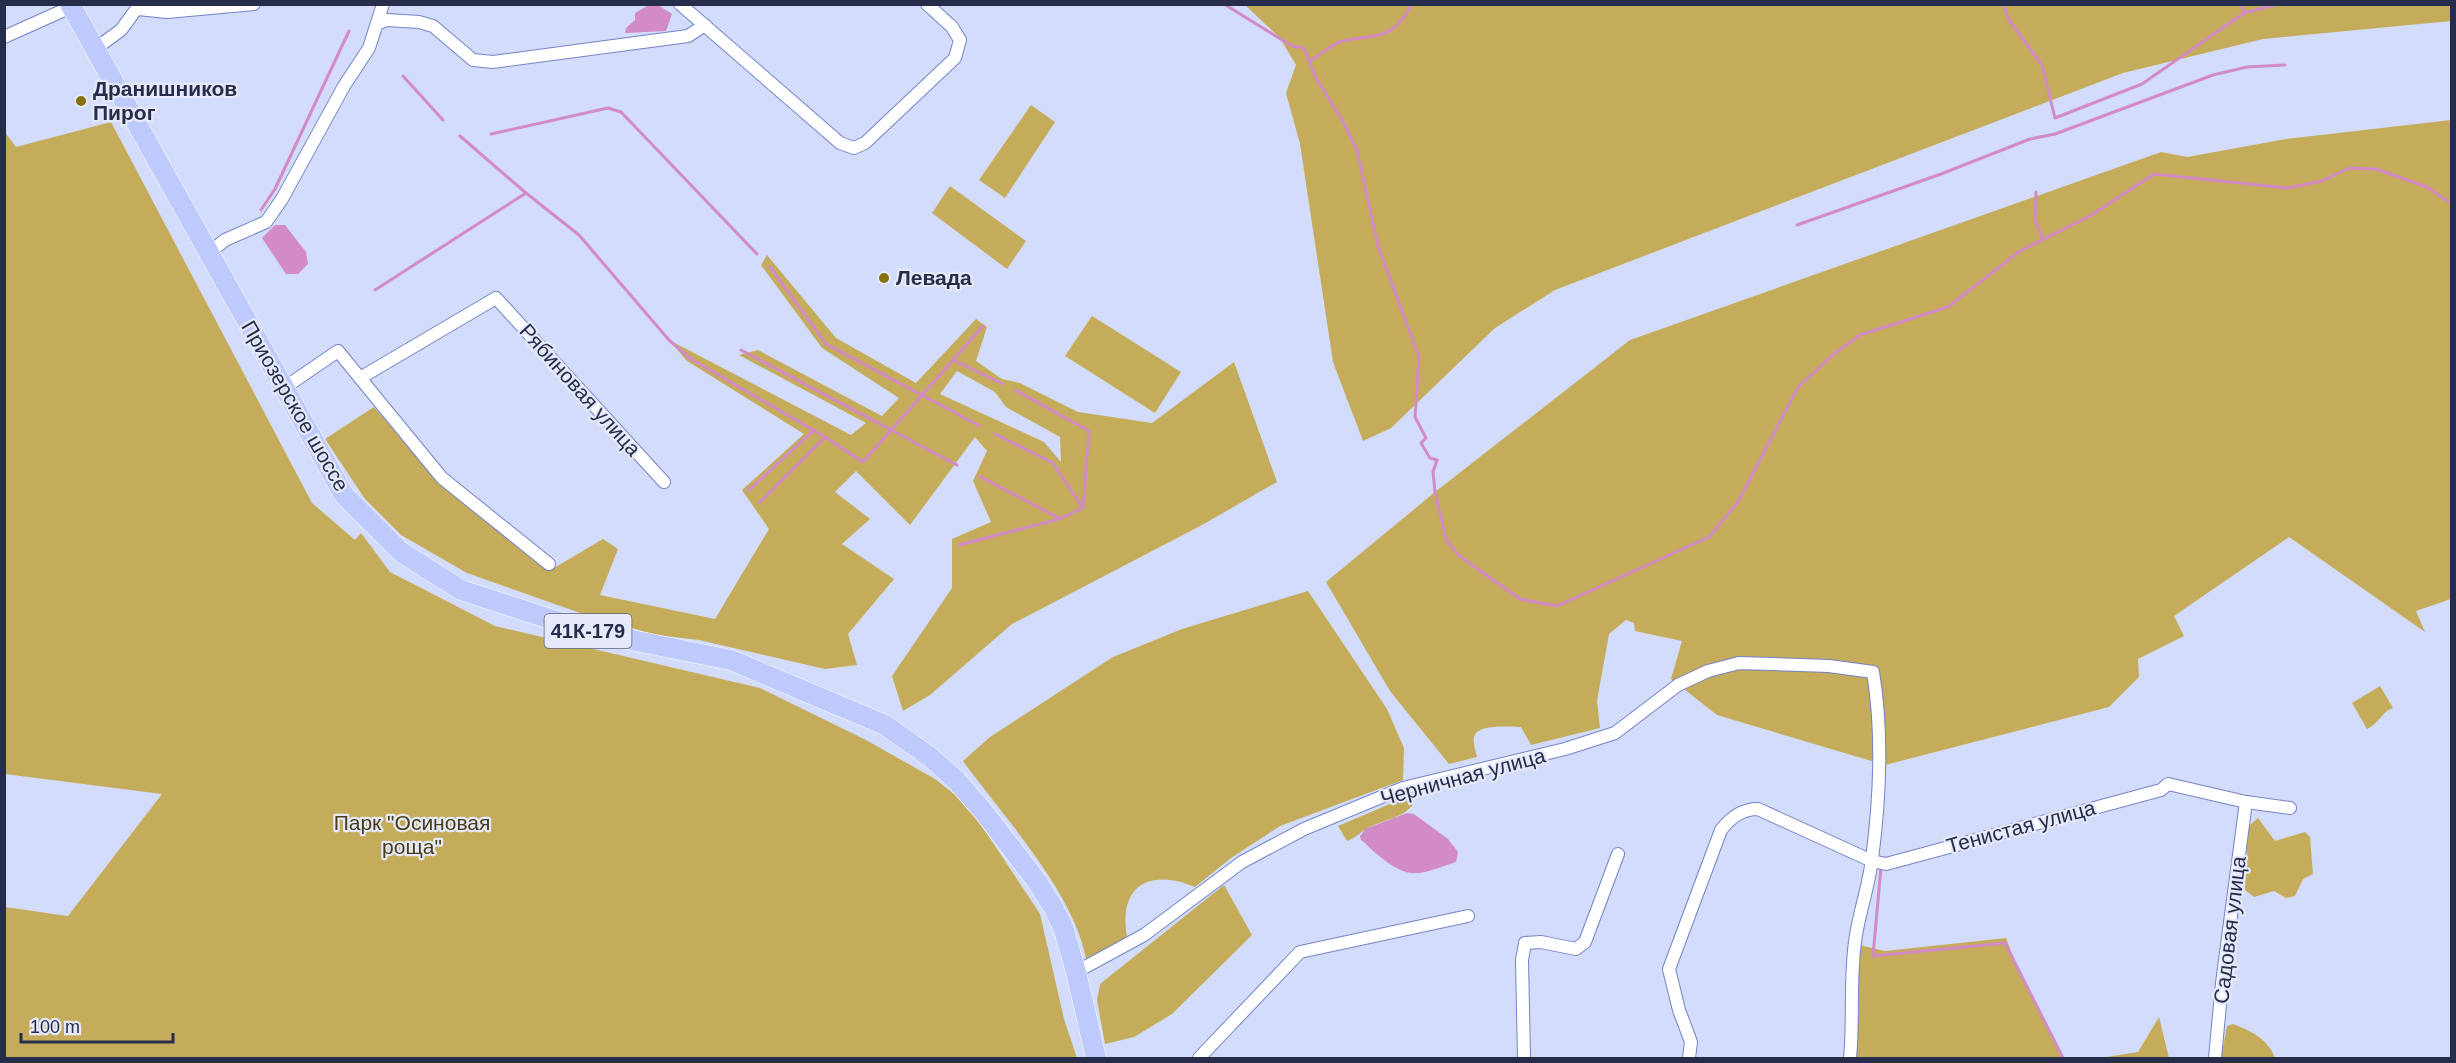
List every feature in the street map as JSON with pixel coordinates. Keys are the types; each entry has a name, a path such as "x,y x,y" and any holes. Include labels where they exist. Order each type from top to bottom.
{"main road":[{"name":"Приозерское шоссе","path":"70,6 344,495 401,552 461,590 587,631 731,660 885,725 930,757 956,780 983,811 1036,880 1063,927 1096,1059"}],"street":[{"path":"95,49 107,43 139,7 167,12 254,4"},
{"path":"208,253 225,240 266,222 282,198 344,86 369,48 383,4"},
{"path":"680,4 840,143 854,148 865,143 955,58 960,40 952,27 927,4"},
{"path":"4,37 70,6"},
{"path":"378,23 387,20 419,22 433,26 473,60 493,62 688,36 705,25"},
{"name":"Рябиновая улица","path":"360,378 496,298 664,482"},
{"path":"284,388 338,351 442,478 549,564"},
{"name":"Черничная улица","path":"1076,972 1144,935 1242,862 1305,828 1403,788 1565,750 1615,733 1678,685 1708,671 1739,663 1829,666 1873,672 1879,742 1872,861"},
{"name":"Тенистая улица","path":"1872,861 1892,863 2161,790 2168,784 2246,802"},
{"path":"2246,802 2290,808"},
{"name":"Садовая улица","path":"2216,1059 2222,982 2246,802"},
{"path":"1689,1059 1691,1042 1678,1010 1669,969 1721,830 1727,822 1743,812 1758,809 1872,861 1852,963 1854,1022 1850,1059"},
{"path":"1524,1059 1522,960 1525,943 1541,942 1576,949 1585,942 1618,854"},
{"path":"1199,1059 1300,952 1468,916"}],"green space":[{"path":"2451,4 2451,21 2263,39 2123,73 1555,290 1495,328 1391,428 1363,441 1333,362 1300,144 1286,93 1296,65 1280,38 1245,5"},
{"path":"1031,105 1055,122 1005,198 979,180"},
{"path":"2451,120 2451,599 2416,611 2425,632 2289,537 2174,616 2184,636 2138,659 2139,677 2109,707 1885,765 1717,715 1671,679 1682,641 1635,631 1634,623 1626,620 1609,634 1597,701 1600,728 1531,745 1521,727 1488,728 1476,733 1474,737 1477,757 1449,764 1390,691 1326,582 1435,492 1630,340 2161,152 2187,157 2286,139"},
{"name":"Парк \"Осиновая роща\"","path":"111,122 312,503 355,540 361,533 390,572 495,626 760,688 866,740 935,779 968,805 1040,914 1064,1019 1077,1058 5,1058 5,907 68,916 162,794 5,774 4,131 16,147"},
{"path":"950,186 1026,241 1007,269 932,213"},
{"path":"767,255 836,338 916,383 976,319 987,327 976,361 1002,379 1020,383 1078,412 1152,423 1234,362 1277,482 1202,525 1012,624 930,695 903,711 892,676 952,588 952,539 991,522 973,481 987,451 975,437 910,525 856,471 835,492 870,519 842,544 894,579 848,634 857,665 825,669 699,640 656,635 583,614 467,573 401,535 365,499 325,439 374,407 440,483 549,571 603,539 618,549 600,595 715,619 769,529 742,490 804,434 687,361 669,340 851,435 866,423 739,355 758,350 882,416 899,398 822,348 761,265","holes":["957,371 995,392 1006,407 1060,437 1061,462 1044,442 940,394"]},
{"path":"1092,316 1181,372 1155,413 1065,356"},
{"path":"1308,591 1387,709 1404,748 1403,780 1280,826 1231,858 1195,887 1164,880 1151,881 1140,886 1132,894 1127,905 1125,919 1127,937 1086,959 1068,908 1053,882 963,761 990,737 1113,657 1182,629"},
{"path":"2380,686 2393,708 2367,729 2352,703"},
{"path":"1404,798 1413,799 1414,803 1410,808 1368,828 1350,840 1347,841 1338,826"},
{"path":"2258,818 2275,841 2305,832 2310,837 2313,874 2303,879 2295,896 2286,898 2274,891 2254,897 2245,890 2248,827"},
{"path":"1224,885 1252,935 1172,1014 1134,1037 1105,1044 1097,1000 1100,984"},
{"path":"2006,938 2018,969 2063,1058 1854,1058 1859,1014 1859,945 1885,951"},
{"path":"2159,1017 2169,1058 2100,1058 2138,1052"},
{"path":"2233,1024 2263,1041 2275,1058 2221,1058 2227,1026"}],"shaded area":[{"path":"649,5 658,5 672,14 666,31 625,33 626,28 635,20 635,13"},
{"path":"275,225 285,225 306,252 308,264 298,274 286,274 262,238"},
{"path":"1407,813 1414,814 1448,839 1458,852 1456,862 1424,872 1407,872 1389,864 1361,840 1360,836 1365,829"}],"waterway":[{"path":"1224,4 1292,46 1304,48 1316,78 1342,120 1357,150 1378,246 1419,357 1415,417 1426,438 1421,443 1430,458 1437,460 1433,472 1435,492 1446,539 1458,555 1520,599 1557,606 1709,537 1738,502 1798,387 1834,354 1860,335 1948,307 2020,251 2090,216 2154,174 2287,188 2322,181 2349,168 2376,169 2427,187 2452,204"},
{"path":"1310,61 1342,41 1383,34 1397,25 1412,4"},
{"path":"2003,4 2009,20 2042,65 2055,118 2142,84 2244,13 2279,4"},
{"path":"2241,4 2244,13"},
{"path":"261,210 275,189 349,31"},
{"path":"1797,225 1941,174 2030,139 2055,134 2213,75 2247,67 2285,65"},
{"path":"403,76 443,120"},
{"path":"491,134 608,108 621,112 757,254"},
{"path":"460,136 526,193"},
{"path":"2036,192 2035,220 2043,239"},
{"path":"375,290 526,193 579,235 669,340 691,359 825,437"},
{"path":"770,267 826,344 980,426"},
{"path":"759,503 825,437 863,462 983,326"},
{"path":"741,350 957,465"},
{"path":"953,360 1003,384"},
{"path":"959,545 1059,519 1083,508 1089,431 1015,390"},
{"path":"748,491 814,430"},
{"path":"995,434 1053,463 1082,507"},
{"path":"979,476 1059,518"},
{"path":"1881,867 1873,956 2005,943 2063,1058"}],"place":[{"name":"Дранишников Пирог","path":"81,101"},
{"name":"Левада","path":"884,278"}]}
